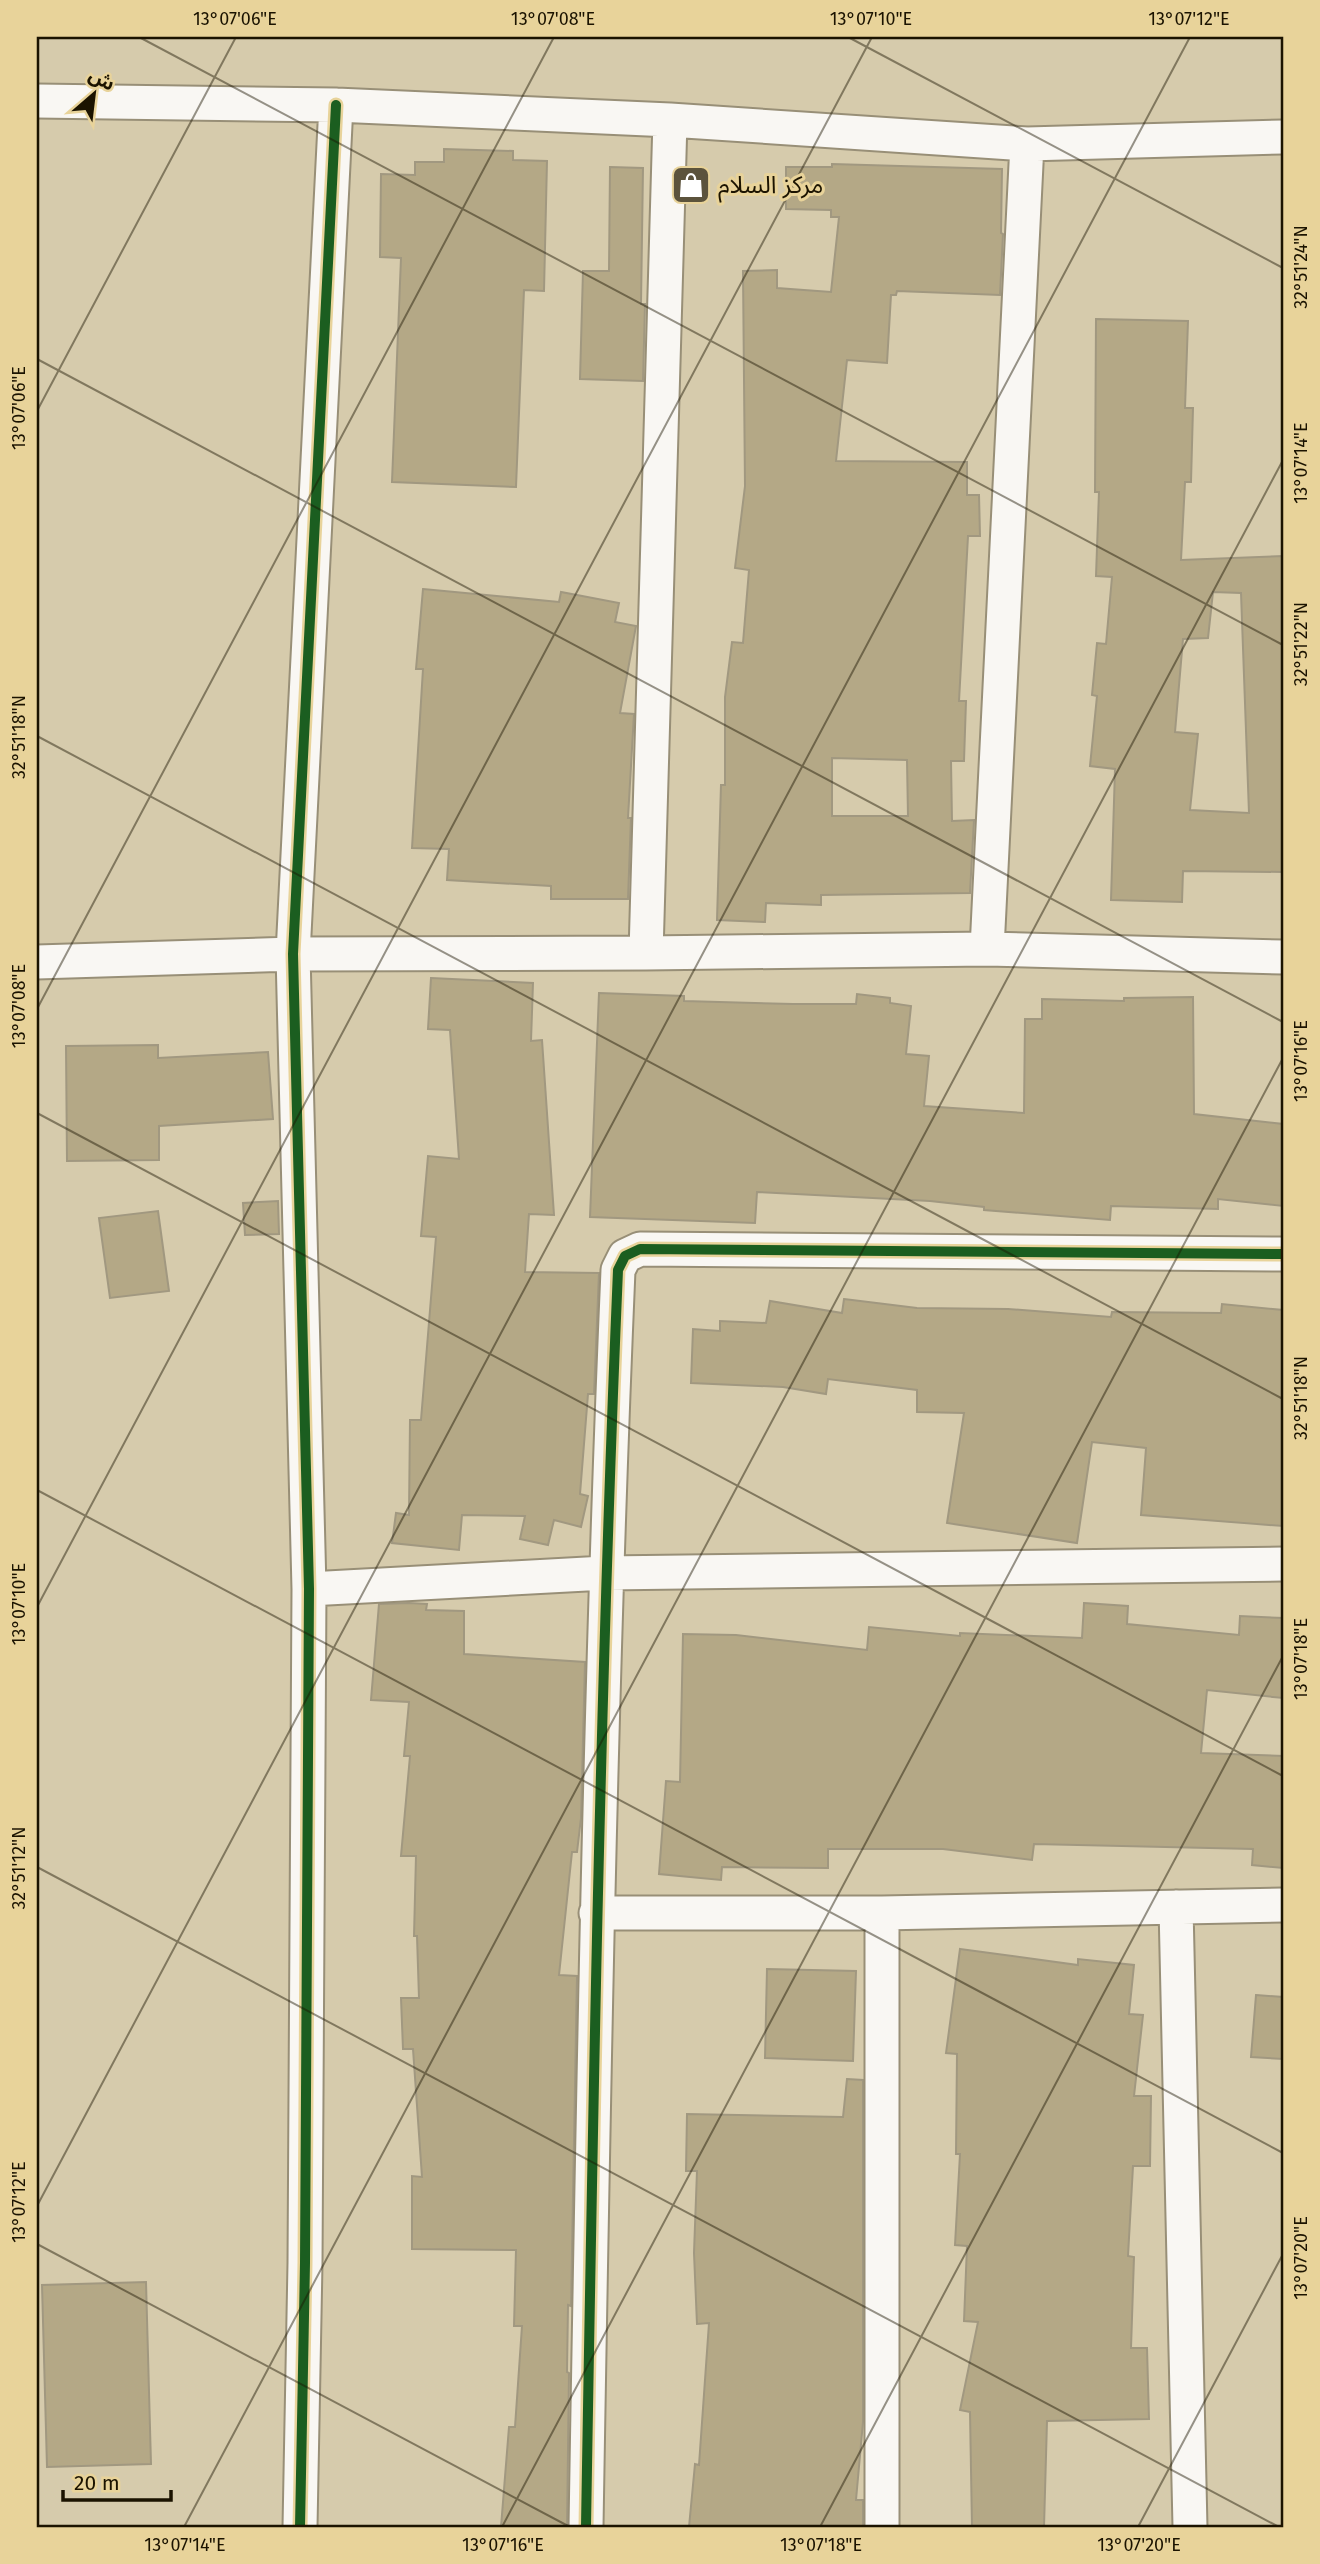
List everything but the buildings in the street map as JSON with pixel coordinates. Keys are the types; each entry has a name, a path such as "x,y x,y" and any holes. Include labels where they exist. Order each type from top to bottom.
{"street":[{"path":"37,101 336,105 670,120 1027,144 1283,137"},
{"path":"300,2527 305,2249 309,1589 293,954 336,105"},
{"path":"646,953 670,120"},
{"path":"987,949 1027,144"},
{"path":"37,962 293,954 987,949 1283,957"},
{"path":"586,2527 596,1913 605,1573 618,1270 625,1256 640,1249 1283,1254"},
{"path":"309,1589 605,1573 1283,1564"},
{"path":"596,1913 882,1913 1283,1905"},
{"path":"1176,1907 1190,2527"},
{"path":"882,1913 882,2527"}],"cycle path":[{"path":"300,2527 305,2263 309,1589 293,954 336,105"},
{"path":"586,2527 606,1584 618,1270 625,1256 640,1249 1283,1254"}],"place":[{"name":"مركز السلام","path":"691,185"}]}
